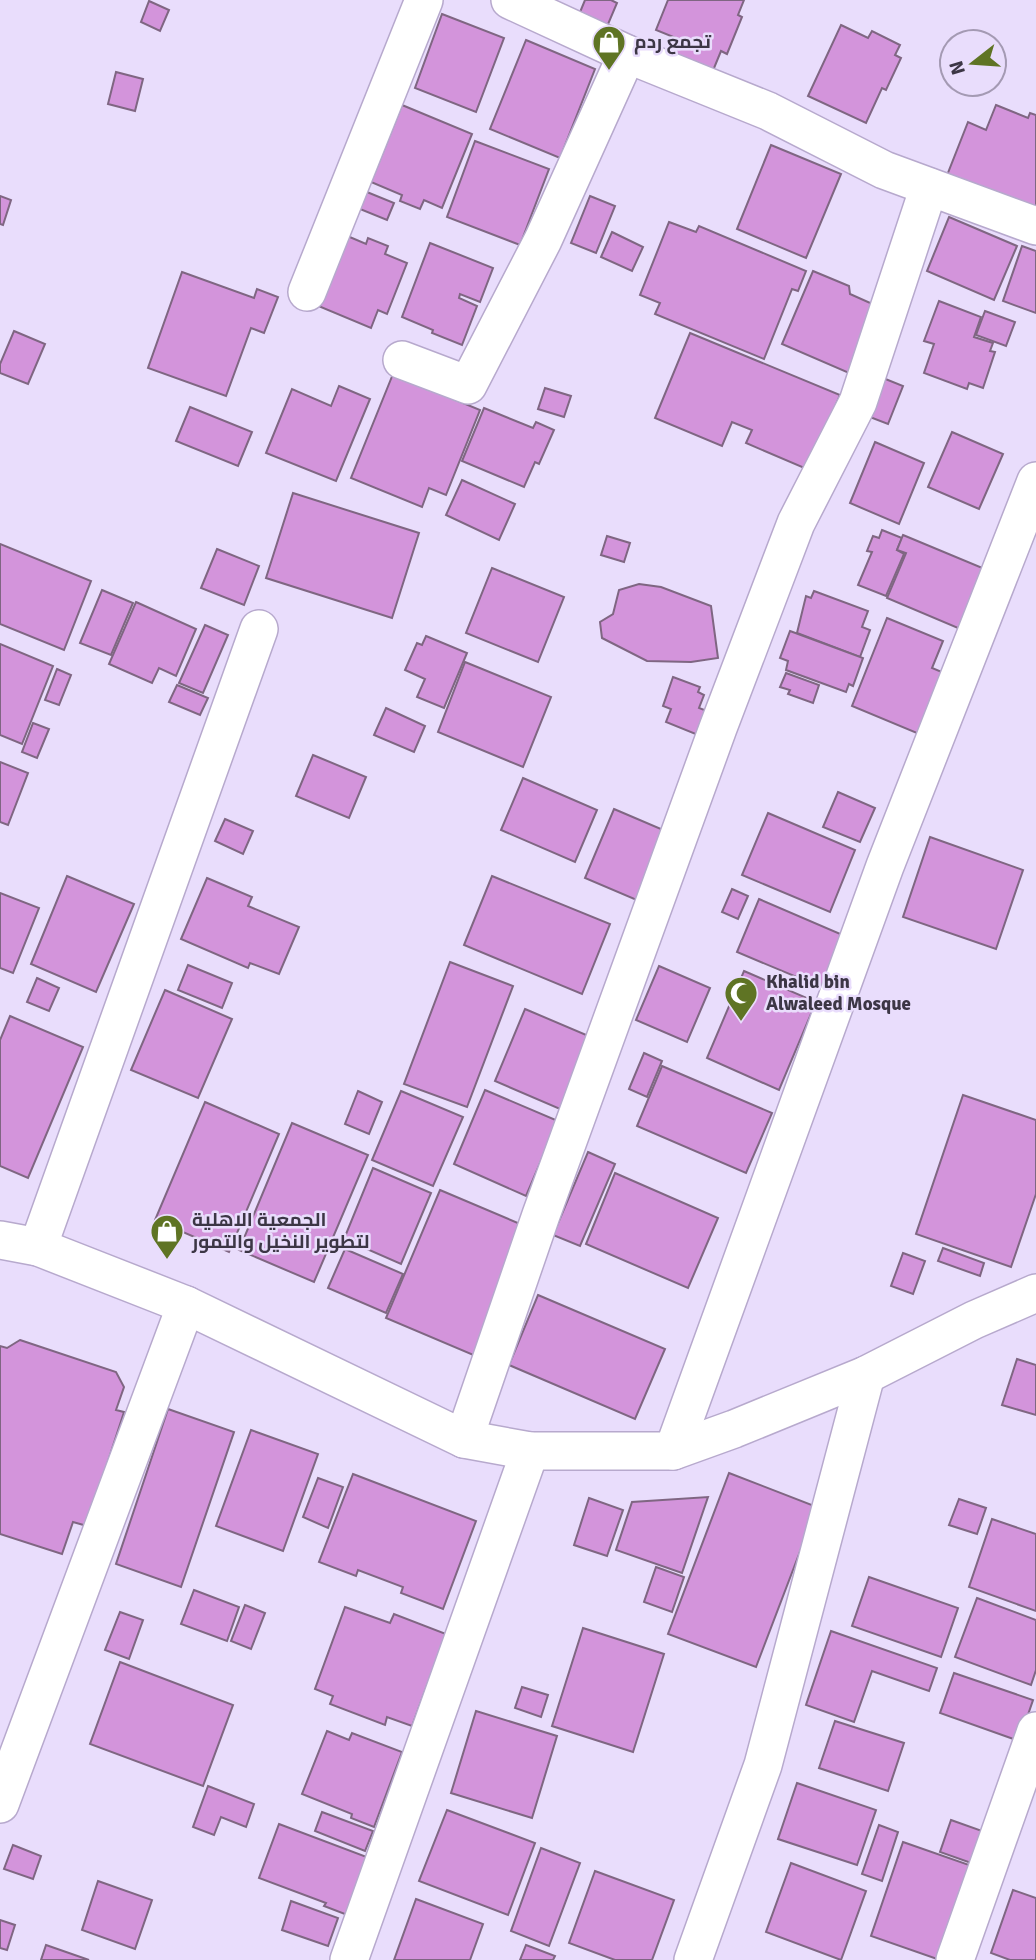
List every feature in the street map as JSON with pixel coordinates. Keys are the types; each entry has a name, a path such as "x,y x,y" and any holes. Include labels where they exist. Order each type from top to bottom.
{"street":[{"path":"307,292 424,0"},
{"path":"510,0 627,54 768,111 884,170 1036,226"},
{"path":"402,360 468,385 543,240 627,54"},
{"path":"464,1439 545,1202 718,728 796,523 858,402 929,187"},
{"path":"673,1451 885,866 1036,481"},
{"path":"38,1247 259,629"},
{"path":"0,1240 38,1247 186,1305 464,1439 530,1451 673,1451 866,1375 974,1320 1036,1293"},
{"path":"0,1804 186,1305"},
{"path":"693,1960 763,1765 866,1375"},
{"path":"349,1960 530,1451"},
{"path":"955,1960 1036,1731"}],"building":[{"path":"585,0 611,0 617,3 606,29 578,17"},
{"path":"668,0 744,0 738,15 742,17 727,54 721,51 710,78 666,60 676,38 656,30"},
{"path":"149,1 169,10 160,31 141,22"},
{"path":"442,14 504,38 476,112 415,88"},
{"path":"841,25 868,38 872,31 900,45 895,55 901,58 886,90 882,88 866,123 808,96"},
{"path":"526,40 595,69 560,158 490,129"},
{"path":"116,72 143,79 135,111 108,104"},
{"path":"402,105 472,134 442,208 424,200 420,209 400,201 402,195 371,182"},
{"path":"996,105 1028,118 1030,113 1036,115 1036,210 946,178 968,122 986,130"},
{"path":"475,141 549,169 520,245 447,217"},
{"path":"771,145 841,174 806,258 737,229"},
{"path":"362,190 394,203 387,220 355,207"},
{"path":"0,196 11,200 3,225 0,224"},
{"path":"590,196 615,206 596,253 571,243"},
{"path":"949,217 1017,246 994,300 927,271"},
{"path":"669,222 696,232 699,226 806,271 798,291 792,289 764,359 655,314 660,303 640,295"},
{"path":"612,232 643,247 632,271 601,257"},
{"path":"345,235 366,244 368,238 388,246 385,254 407,263 387,314 378,310 371,328 316,305"},
{"path":"430,243 493,268 480,302 460,294 459,298 477,306 462,345 402,317"},
{"path":"1022,246 1036,251 1036,313 1003,301"},
{"path":"813,271 849,286 850,294 877,306 849,373 782,344"},
{"path":"182,272 254,298 257,289 278,297 264,333 251,328 226,396 148,368"},
{"path":"939,301 981,317 974,337 993,343 990,351 995,352 983,388 969,383 967,389 924,373 934,344 924,341"},
{"path":"985,311 1015,322 1006,346 976,335"},
{"path":"14,331 45,344 28,384 0,373 0,364"},
{"path":"690,333 840,395 809,470 746,443 752,430 732,422 722,446 655,418"},
{"path":"393,374 480,410 446,495 429,488 422,507 351,478"},
{"path":"878,376 903,386 888,424 862,414"},
{"path":"339,386 370,399 336,481 266,453 292,389 331,406"},
{"path":"545,388 571,396 564,417 538,409"},
{"path":"190,407 252,432 238,466 176,441"},
{"path":"484,408 533,428 536,422 554,430 539,464 535,462 524,487 462,461"},
{"path":"952,432 1003,454 979,509 928,487"},
{"path":"875,442 924,463 899,524 850,503"},
{"path":"462,480 515,504 499,540 446,515"},
{"path":"293,493 419,533 392,618 266,578"},
{"path":"882,530 902,538 897,550 904,554 886,596 858,585 872,552 867,551 873,536 879,538"},
{"path":"903,535 992,572 965,631 887,598 906,553 897,550"},
{"path":"607,536 630,543 624,562 601,555"},
{"path":"0,544 91,581 64,650 0,624"},
{"path":"217,549 259,566 244,605 201,588"},
{"path":"492,568 564,597 538,662 466,633"},
{"path":"639,584 661,587 711,606 718,658 691,662 647,661 602,638 600,622 613,614 619,590"},
{"path":"102,590 133,603 111,655 80,643"},
{"path":"814,591 868,611 862,627 870,630 860,657 797,633 806,596 811,598"},
{"path":"136,602 196,629 176,676 159,668 152,683 109,664"},
{"path":"887,618 943,641 932,668 949,675 924,736 852,706"},
{"path":"205,625 228,635 203,693 179,683"},
{"path":"790,631 863,658 853,686 849,684 846,692 786,670 788,661 780,658"},
{"path":"426,636 467,653 444,708 417,697 425,679 405,670 417,643 422,645"},
{"path":"0,644 53,666 22,744 0,735"},
{"path":"465,662 551,697 523,767 438,732"},
{"path":"57,669 71,675 59,705 45,700"},
{"path":"786,673 819,685 813,703 788,694 790,690 780,687"},
{"path":"673,677 700,687 698,692 704,695 699,708 707,711 698,735 666,722 671,709 663,706"},
{"path":"177,685 208,698 200,715 169,702"},
{"path":"386,708 425,726 414,752 374,735"},
{"path":"33,723 49,729 37,758 22,752"},
{"path":"313,755 366,777 349,818 296,796"},
{"path":"0,762 28,773 8,825 0,822"},
{"path":"523,778 597,810 575,862 501,830"},
{"path":"838,792 875,808 860,842 823,827"},
{"path":"614,809 668,832 639,901 585,878"},
{"path":"768,813 855,850 830,912 742,875"},
{"path":"225,819 253,831 243,854 215,841"},
{"path":"930,837 1023,870 996,949 903,917"},
{"path":"67,876 134,904 96,992 31,964"},
{"path":"492,876 610,924 582,994 464,945"},
{"path":"207,878 252,897 248,906 299,927 279,974 250,963 248,968 181,939"},
{"path":"732,889 748,896 738,919 722,912"},
{"path":"0,893 39,908 13,973 0,968"},
{"path":"759,899 845,936 823,988 737,952"},
{"path":"450,962 513,986 467,1107 404,1084"},
{"path":"188,965 232,983 222,1008 178,990"},
{"path":"659,966 710,988 687,1042 636,1020"},
{"path":"744,971 816,1002 779,1090 707,1058"},
{"path":"37,978 59,988 49,1011 27,1002"},
{"path":"165,990 232,1019 198,1098 131,1070"},
{"path":"525,1009 591,1037 560,1109 495,1081"},
{"path":"10,1016 83,1047 28,1178 0,1166 0,1040"},
{"path":"644,1053 662,1061 647,1097 629,1089"},
{"path":"662,1066 772,1113 746,1173 637,1126"},
{"path":"485,1090 558,1121 526,1196 454,1164"},
{"path":"358,1091 382,1102 369,1134 345,1124"},
{"path":"401,1091 463,1117 433,1186 372,1160"},
{"path":"963,1095 1036,1120 1036,1194 1011,1267 916,1234"},
{"path":"205,1102 279,1134 229,1252 155,1220"},
{"path":"292,1123 368,1155 314,1282 239,1250"},
{"path":"588,1152 615,1164 580,1246 553,1235"},
{"path":"373,1168 431,1193 401,1264 344,1239"},
{"path":"615,1173 718,1218 688,1288 586,1244"},
{"path":"440,1190 532,1229 478,1357 386,1318"},
{"path":"943,1248 984,1263 980,1276 938,1261"},
{"path":"345,1249 403,1274 386,1313 328,1288"},
{"path":"903,1253 925,1261 913,1294 891,1286"},
{"path":"538,1295 665,1349 635,1419 509,1365"},
{"path":"20,1340 116,1372 124,1387 116,1410 124,1412 87,1526 73,1522 62,1554 0,1534 0,1346 7,1348"},
{"path":"1017,1359 1036,1365 1036,1415 1002,1405"},
{"path":"168,1409 234,1432 181,1587 116,1564"},
{"path":"251,1430 318,1454 283,1551 216,1526"},
{"path":"729,1473 817,1507 756,1667 668,1634"},
{"path":"353,1474 476,1521 443,1609 401,1593 403,1587 358,1570 356,1576 319,1562"},
{"path":"318,1478 343,1487 328,1528 303,1517"},
{"path":"708,1497 682,1573 616,1550 632,1502"},
{"path":"589,1498 623,1510 607,1556 574,1545"},
{"path":"959,1499 986,1508 977,1534 949,1525"},
{"path":"992,1519 1036,1534 1036,1611 969,1587"},
{"path":"656,1567 684,1577 672,1612 644,1602"},
{"path":"869,1577 958,1608 941,1657 852,1626"},
{"path":"194,1590 239,1607 227,1641 181,1624"},
{"path":"977,1598 1036,1620 1036,1670 1031,1685 955,1657"},
{"path":"245,1605 265,1613 251,1649 231,1641"},
{"path":"345,1607 390,1623 394,1614 446,1634 412,1726 387,1717 385,1725 330,1704 333,1696 315,1689"},
{"path":"120,1612 143,1620 129,1659 105,1650"},
{"path":"583,1628 664,1654 633,1752 552,1726"},
{"path":"831,1631 937,1668 929,1691 872,1671 854,1722 806,1705"},
{"path":"120,1662 233,1705 203,1786 90,1744"},
{"path":"954,1673 1033,1700 1019,1741 940,1713"},
{"path":"522,1687 548,1695 541,1717 515,1708"},
{"path":"476,1711 557,1736 532,1818 451,1793"},
{"path":"835,1721 904,1743 888,1791 819,1768"},
{"path":"327,1731 349,1740 352,1733 402,1752 374,1827 351,1818 352,1814 302,1794"},
{"path":"797,1783 876,1810 857,1865 778,1839"},
{"path":"208,1786 254,1804 246,1827 221,1817 214,1835 193,1827"},
{"path":"447,1810 535,1843 508,1915 419,1881"},
{"path":"322,1812 373,1831 365,1851 315,1831"},
{"path":"951,1820 985,1832 974,1864 940,1852"},
{"path":"279,1824 372,1859 350,1916 324,1906 326,1903 259,1878"},
{"path":"879,1825 898,1832 882,1881 862,1874"},
{"path":"903,1842 972,1866 940,1960 871,1936"},
{"path":"13,1845 41,1856 33,1879 4,1869"},
{"path":"541,1848 580,1863 549,1946 511,1931"},
{"path":"791,1863 866,1891 841,1960 766,1932"},
{"path":"595,1871 674,1900 652,1960 615,1960 569,1943"},
{"path":"98,1881 152,1900 135,1949 82,1930"},
{"path":"1013,1890 1036,1898 1036,1960 1010,1960 991,1953"},
{"path":"416,1899 483,1924 470,1960 394,1960"},
{"path":"291,1901 338,1918 328,1946 282,1930"},
{"path":"0,1920 15,1925 7,1950 0,1948"},
{"path":"46,1945 89,1960 41,1960"},
{"path":"526,1945 555,1956 553,1960 520,1960"}],"place":[{"name":"تجمع ردم","path":"609,72"},
{"name":"Khalid bin Alwaleed Mosque","path":"741,1023"},
{"name":"الجمعية الاهلية لتطوير النخيل والتمور","path":"167,1261"}]}
